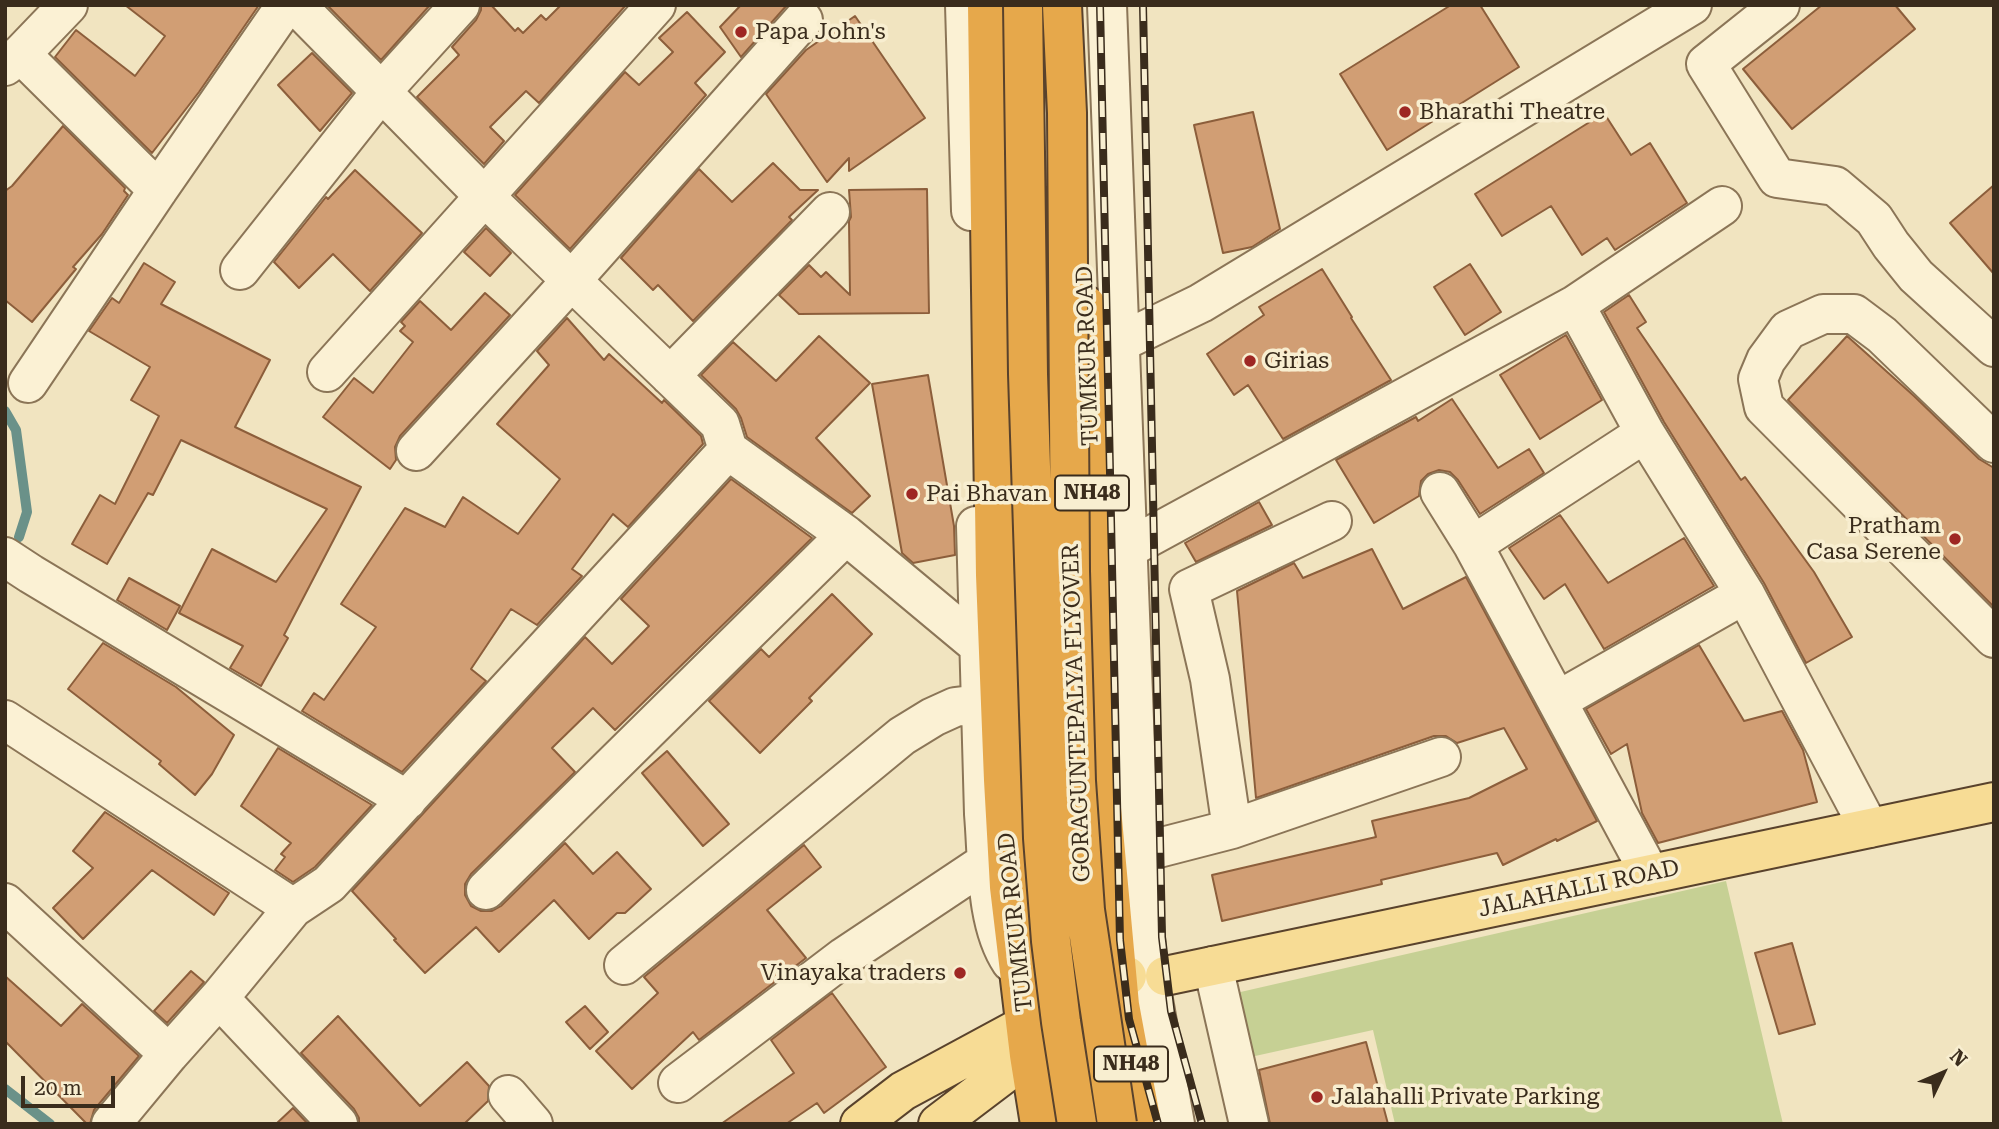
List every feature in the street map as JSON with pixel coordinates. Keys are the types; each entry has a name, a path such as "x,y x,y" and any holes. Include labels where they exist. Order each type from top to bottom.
{"highway":[{"name":"TUMKUR ROAD","path":"987,5 995,575 1009,887 1040,1124"},
{"name":"GORAGUNTEPALYA FLYOVER","path":"1023,5 1028,374 1043,838 1053,955 1077,1124"},
{"name":"GORAGUNTEPALYA FLYOVER","path":"1062,5 1067,113 1070,570 1076,781 1085,909 1117,1124"},
{"name":"TUMKUR ROAD","path":"1079,5 1099,776 1140,984 1142,1124"}],"main road":[{"name":"JALAHALLI ROAD","path":"1028,1040 1140,984 1213,966 1994,802"},
{"path":"860,1124 903,1091 1028,1040"},
{"path":"938,1124 1028,1040"}],"street":[{"path":"68,5 13,60 158,190"},
{"path":"29,383 286,5"},
{"path":"296,5 484,196 720,424 728,450 846,535 978,645"},
{"path":"240,270 381,92 460,5"},
{"path":"327,372 656,5"},
{"path":"965,5 984,814 992,909 1005,953 1020,976"},
{"path":"1107,5 1139,853 1140,984 1175,1124"},
{"path":"1119,343 1201,303 1692,5"},
{"path":"1780,5 1706,64 1720,87 1777,178 1835,186 1874,219 1916,276 1994,347"},
{"path":"416,451 803,20"},
{"path":"1094,570 1127,549 1575,306 1722,206"},
{"path":"670,376 830,212"},
{"path":"1575,306 1645,433 1745,594 1869,828"},
{"path":"1994,443 1882,335 1854,314 1823,314 1788,330 1766,360 1758,379 1764,407 1994,638"},
{"path":"1473,545 1645,433"},
{"path":"111,1124 293,908 329,884 728,450"},
{"path":"1440,492 1473,545 1650,874"},
{"path":"1130,607 1189,589 1332,521"},
{"path":"486,890 846,535"},
{"path":"5,557 42,582 407,800"},
{"path":"1189,589 1210,679 1232,829"},
{"path":"1557,701 1745,594"},
{"path":"624,965 902,736 955,707 980,704"},
{"path":"5,720 293,908"},
{"path":"1139,853 1232,829 1441,757"},
{"path":"678,1083 823,972 988,861"},
{"path":"5,903 169,1054"},
{"path":"1213,966 1250,1124"},
{"path":"219,998 338,1124"},
{"path":"508,1095 533,1124"}],"green space":[{"path":"1726,881 1783,1124 1395,1124 1373,1030 1237,1060 1223,996"}],"building":[{"path":"125,5 259,5 199,92 152,153 55,57 76,30 135,76 165,36"},
{"path":"327,5 430,5 381,60"},
{"path":"481,5 491,5 515,31 518,28 523,33 541,15 546,20 561,5 626,5 539,103 526,91 490,127 504,141 484,164 417,97 459,55 452,47 476,20"},
{"path":"741,5 787,5 741,57 720,27"},
{"name":"Bharathi Theatre","path":"1451,5 1480,5 1519,67 1387,150 1340,74"},
{"path":"1822,5 1895,5 1915,29 1792,129 1743,69"},
{"path":"687,12 725,52 695,83 706,95 570,249 515,195 625,72 639,85 673,52 659,38"},
{"path":"855,16 925,118 849,171 849,158 827,182 766,94 806,50"},
{"path":"312,53 352,93 320,131 278,85"},
{"path":"1253,112 1280,229 1252,247 1223,253 1194,125"},
{"path":"1604,113 1631,155 1650,143 1687,203 1615,250 1607,238 1582,255 1551,206 1502,236 1475,194"},
{"path":"63,126 125,188 124,191 128,195 102,234 73,267 76,269 32,322 5,300 5,191"},
{"path":"773,163 800,190 818,190 789,217 792,220 693,321 658,285 653,290 621,258 699,169 732,202"},
{"path":"355,170 422,233 370,291 333,254 299,288 274,262 326,197 328,199"},
{"path":"1994,185 1994,274 1950,223"},
{"path":"927,189 929,313 799,314 779,295 809,265 821,277 826,272 850,295 849,190"},
{"path":"486,228 511,253 490,276 464,252"},
{"path":"144,263 175,282 161,304 270,360 235,427 361,487 284,635 288,638 261,686 230,668 243,646 179,613 212,549 276,582 327,509 181,440 153,495 148,493 107,564 72,544 100,495 115,504 159,416 131,400 150,367 89,331 112,298 119,303"},
{"path":"1470,264 1501,312 1465,335 1434,287"},
{"path":"1322,269 1391,380 1283,439 1248,385 1234,395 1207,354 1264,315 1259,307"},
{"path":"485,293 510,315 400,436 395,447 396,460 390,469 323,417 354,378 373,393 413,342 400,331 405,326 401,322 420,301 451,330"},
{"path":"1629,295 1646,322 1637,328 1741,480 1745,477 1814,572 1852,637 1806,663 1764,583 1664,422 1604,312"},
{"path":"567,318 604,360 609,354 662,403 664,400 701,436 703,444 628,527 613,514 572,569 582,576 537,625 511,609 471,669 486,681 402,772 302,711 314,693 324,700 376,627 341,604 405,508 445,527 463,497 518,534 560,479 497,424 549,365 537,351"},
{"path":"1566,335 1602,400 1540,439 1500,375"},
{"path":"819,336 870,383 816,438 870,496 852,513 747,437 736,409 701,375 733,342 776,381"},
{"name":"Pratham Casa Serene","path":"1847,336 1979,459 1994,468 1994,607 1788,400"},
{"path":"928,375 954,526 955,555 913,563 902,553 872,384"},
{"path":"1452,399 1498,468 1529,449 1544,473 1480,514 1458,480 1450,472 1439,470 1428,474 1421,481 1419,496 1374,523 1336,460 1416,417 1418,421"},
{"path":"731,479 812,538 615,730 593,708 552,748 575,772 471,874 465,884 465,895 471,906 481,911 492,911 501,906 565,843 593,874 617,852 651,889 625,913 617,913 589,939 554,900 499,952 476,927 425,973 352,891 585,637 612,664 649,626 621,599"},
{"path":"1259,502 1272,525 1196,562 1185,543"},
{"path":"1560,515 1608,583 1684,538 1714,586 1604,649 1565,584 1544,599 1509,548"},
{"path":"1372,549 1403,609 1466,577 1597,821 1503,865 1497,853 1381,880 1382,884 1222,921 1212,875 1376,837 1372,821 1469,798 1527,769 1504,728 1457,743 1446,736 1434,736 1256,798 1237,591 1294,563 1303,578"},
{"path":"129,578 180,606 167,630 117,600"},
{"path":"832,594 872,634 809,698 812,701 760,753 709,701 761,649 769,657"},
{"path":"103,643 176,687 234,735 212,774 195,795 159,764 161,761 68,689"},
{"path":"1699,645 1744,721 1782,711 1803,750 1817,802 1658,843 1642,813 1627,744 1611,754 1586,709"},
{"path":"278,748 372,805 315,867 293,882 275,870 285,857 281,854 291,843 241,806"},
{"path":"667,751 729,824 703,846 642,773"},
{"path":"105,812 229,893 214,915 152,870 83,939 53,908 93,868 73,851"},
{"path":"804,845 821,867 767,910 806,958 699,1040 693,1032 632,1089 596,1051 658,993 644,977"},
{"path":"1792,943 1815,1024 1779,1034 1755,953"},
{"path":"191,971 204,982 167,1023 154,1011"},
{"path":"5,976 61,1026 82,1004 139,1056 94,1110 90,1124 5,1041"},
{"path":"832,993 886,1067 824,1113 817,1103 786,1124 721,1124 794,1073 771,1040"},
{"path":"585,1006 608,1032 590,1049 566,1022"},
{"path":"338,1016 420,1106 467,1062 489,1086 488,1101 464,1124 359,1124 354,1109 301,1053"},
{"path":"1366,1042 1388,1124 1270,1124 1259,1070"},
{"path":"293,1108 308,1124 276,1124"}],"waterway":[{"path":"5,411 16,430 27,512 19,537"},
{"path":"5,1089 50,1124"}],"railway":[{"path":"1100,5 1120,940 1129,1019 1158,1124"},
{"path":"1143,5 1162,937 1171,1011 1202,1124"}],"place":[{"name":"Papa John's","path":"741,32"},
{"name":"Bharathi Theatre","path":"1405,112"},
{"name":"Girias","path":"1250,361"},
{"name":"Pai Bhavan","path":"912,494"},
{"name":"Pratham Casa Serene","path":"1955,539"},
{"name":"Vinayaka traders","path":"960,973"},
{"name":"Jalahalli Private Parking","path":"1317,1097"}]}
